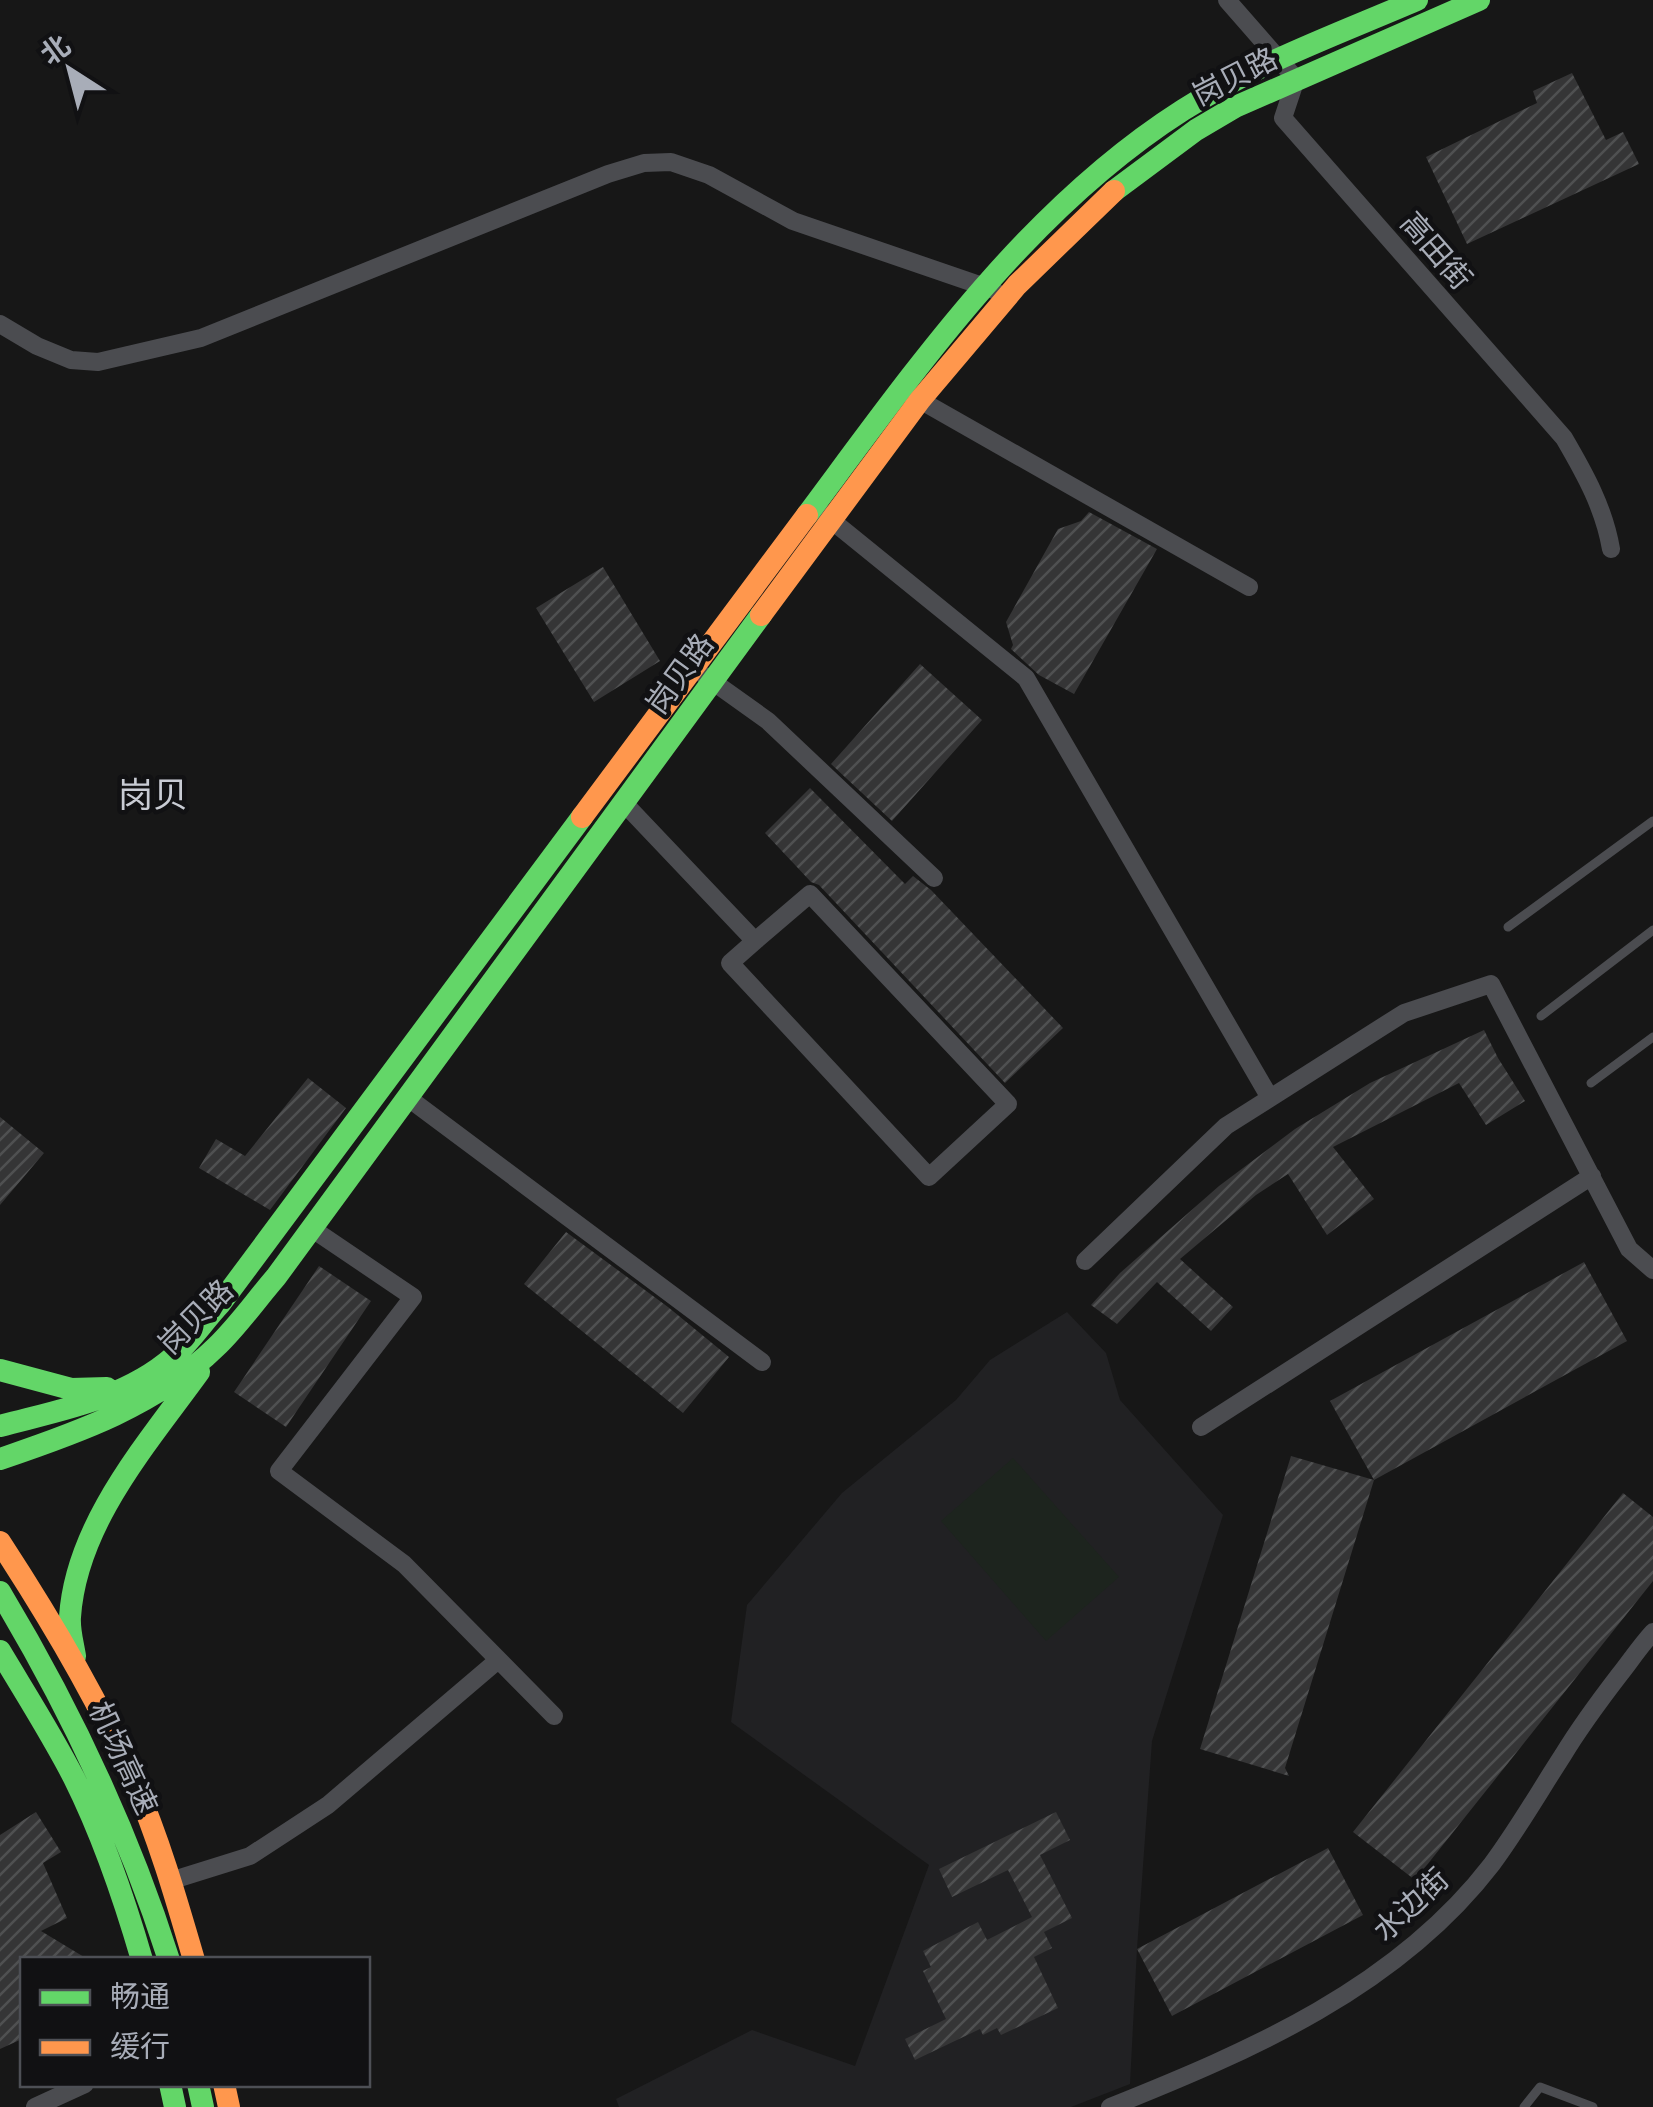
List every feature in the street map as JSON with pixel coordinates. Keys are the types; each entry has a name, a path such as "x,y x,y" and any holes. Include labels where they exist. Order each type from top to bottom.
{"main road":[{"name":"岗贝路","path":"0,1426 67,1409 127,1387 172,1358 220,1304 692,666 822,513 911,395 985,287 1017,252 1078,193 1154,130 1201,100 1417,0"},
{"name":"岗贝路","path":"911,395 1056,244 1158,156 1235,107 1479,0"},
{"name":"岗贝路","path":"0,1459 80,1430 165,1388 216,1346 276,1277 712,681 822,513"},
{"path":"77,1671 70,1620 74,1583 91,1537 120,1486 216,1346"},
{"path":"0,1370 71,1388 127,1387"},
{"path":"0,1542 77,1671 131,1776 193,1957"},
{"name":"机场高速","path":"0,1592 33,1645 109,1792 168,1957"},
{"path":"0,1651 90,1812 141,1957"}],"street":[{"path":"1228,0 1296,79"},
{"name":"高田街","path":"1296,79 1283,118 1564,438 1587,477 1606,522 1611,550"},
{"path":"0,324 71,360 98,362 184,342 608,174 644,163 671,162 709,175 793,221 1009,294"},
{"path":"911,395 1250,586"},
{"path":"822,513 1026,678 1270,1098"},
{"path":"692,666 768,721 934,878"},
{"path":"623,802 755,941"},
{"path":"810,894 1008,1104 929,1176 730,964 755,941 810,894"},
{"path":"1084,1261 1226,1126 1404,1014 1491,984 1629,1249 1653,1270"},
{"path":"407,1098 762,1362"},
{"path":"1201,1428 1592,1176"},
{"path":"311,1228 413,1298 279,1471 404,1564 554,1716"},
{"name":"水边街","path":"1110,2107 1286,2030 1355,1987 1424,1935 1491,1865 1584,1724 1653,1632"},
{"path":"170,1881 250,1856 328,1806 497,1661"},
{"path":"35,2107 78,2087"}],"lane":[{"path":"1508,927 1653,822"},
{"path":"1541,1016 1653,930"},
{"path":"1591,1083 1653,1036"},
{"path":"1524,2107 1540,2086 1594,2107"}],"shaded area":[{"path":"1067,1312 1106,1353 1120,1400 1223,1515 1152,1741 1130,2084 1071,2107 619,2107 616,2099 752,2030 855,2066 929,1865 731,1722 747,1605 842,1493 956,1400 990,1360"},
{"path":"1013,1458 1119,1577 1046,1641 941,1521"}],"building":[{"path":"1572,73 1606,140 1623,132 1639,164 1467,244 1426,157 1537,103 1533,91"},
{"path":"1089,512 1157,549 1074,694 1039,675 1011,649 1006,622 1058,529 1081,521"},
{"path":"603,567 660,661 594,702 536,608"},
{"path":"920,664 982,720 892,821 831,764"},
{"path":"810,788 905,884 913,876 931,890 1063,1028 1005,1083 765,833"},
{"path":"1484,1030 1525,1101 1486,1125 1459,1083 1333,1147 1374,1199 1327,1235 1288,1174 1256,1195 1180,1259 1233,1307 1211,1331 1157,1282 1117,1324 1091,1305 1120,1273 1219,1186 1295,1129 1370,1083"},
{"path":"308,1078 346,1108 270,1210 199,1168 216,1139 245,1156"},
{"path":"0,1117 44,1153 0,1205"},
{"path":"566,1232 729,1357 683,1413 524,1284"},
{"path":"1584,1262 1627,1341 1374,1480 1330,1401"},
{"path":"319,1266 371,1301 286,1427 234,1392"},
{"path":"1291,1456 1374,1480 1285,1768 1289,1776 1200,1749"},
{"path":"1623,1493 1653,1517 1653,1581 1415,1880 1353,1832"},
{"path":"36,1812 61,1852 43,1863 67,1918 41,1931 84,1957 20,1957 20,2040 0,2049 0,1835"},
{"path":"1056,1812 1070,1840 1040,1855 1072,1918 1044,1932 1052,1948 1034,1957 1058,2008 1001,2035 997,2028 983,2035 980,2029 915,2060 905,2039 946,2019 923,1971 931,1967 923,1951 978,1922 987,1940 1032,1917 1008,1870 952,1897 939,1869"},
{"path":"1328,1848 1363,1915 1172,2016 1137,1949"}],"traffic: fast":[{"path":"807,515 977,295 1073,195 1126,150 1183,110 1239,78 1417,0"},
{"path":"1114,191 1196,130 1235,107 1479,0"},
{"path":"0,1459 58,1439 142,1401 193,1367 232,1330 276,1277 761,615"},
{"path":"0,1426 113,1393 154,1371 180,1351 220,1304 582,817"},
{"path":"0,1370 71,1389 107,1388"},
{"path":"75,1656 70,1617 85,1550 117,1487 199,1372"},
{"path":"0,1592 95,1771 135,1863 168,1957"},
{"path":"0,1651 85,1800 141,1957"},
{"path":"171,2087 175,2107"},
{"path":"199,2087 203,2107"}],"traffic: slow":[{"path":"761,615 920,400 1017,285 1114,191"},
{"path":"582,817 807,515"},
{"path":"0,1542 71,1657 118,1746 158,1844 193,1957"},
{"path":"225,2087 229,2107"}],"district":[{"name":"岗贝","path":"153,795"}]}
